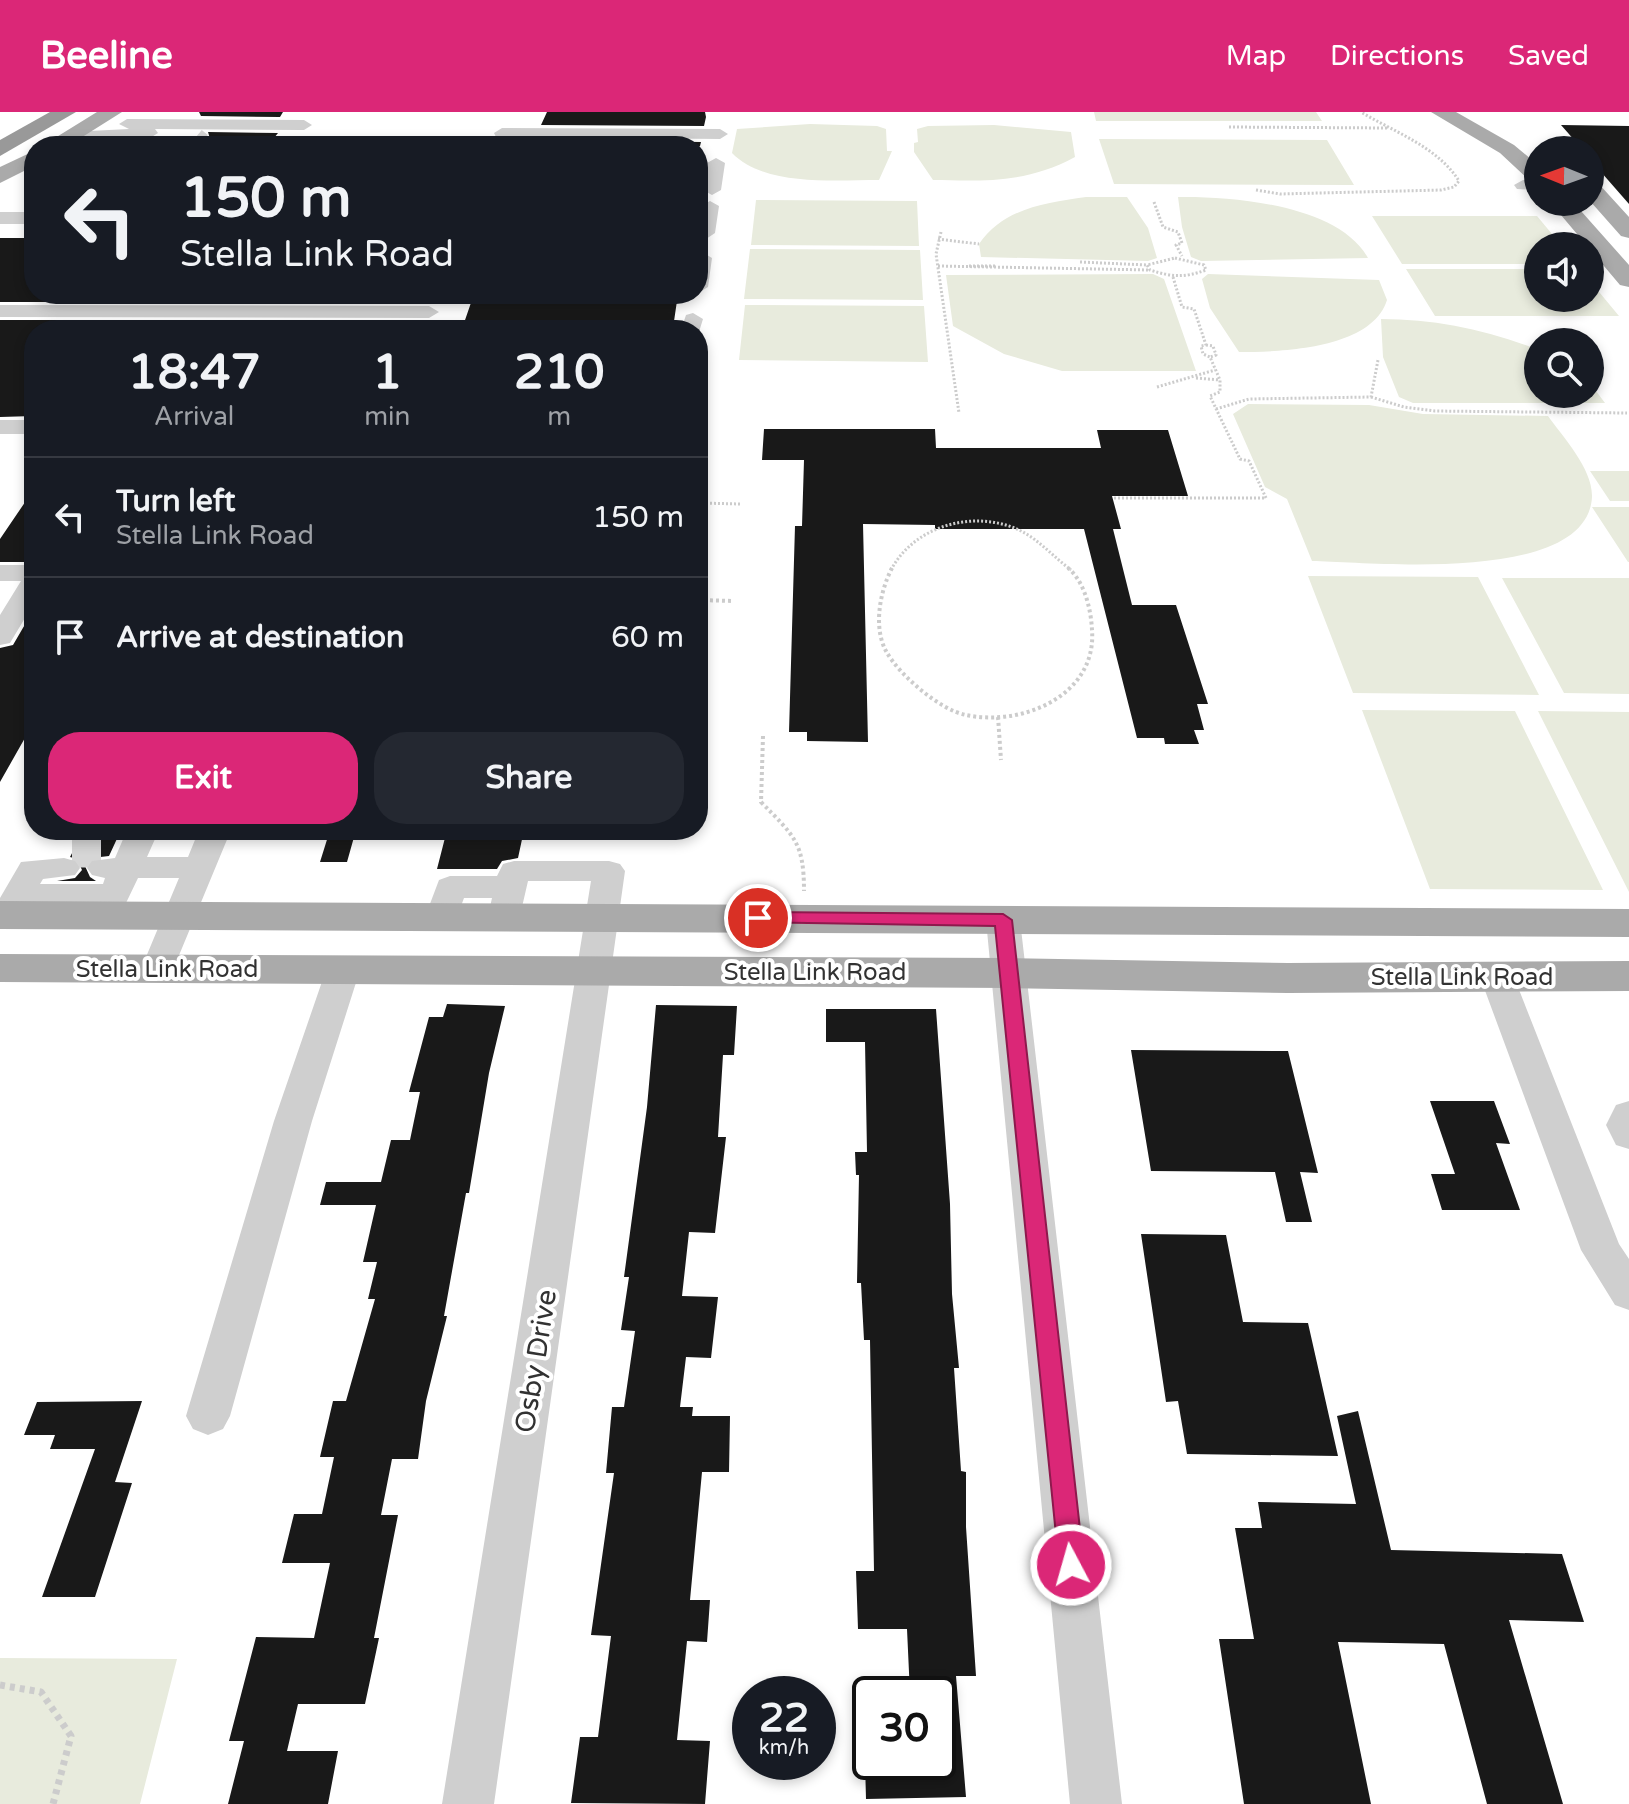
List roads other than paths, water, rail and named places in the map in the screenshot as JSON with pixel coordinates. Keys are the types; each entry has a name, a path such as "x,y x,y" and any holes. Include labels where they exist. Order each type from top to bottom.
{"highway":[{"path":"0,149 65,112"}],"main road":[{"path":"1441,112 1507,149 1524,171"},
{"path":"1480,112 1518,132"},
{"path":"74,136 85,131 128,130"},
{"path":"0,176 24,163"},
{"path":"1604,203 1629,231"},
{"path":"1573,216 1629,280"},
{"path":"32,886 119,869 180,916 442,917 507,902 602,918 1629,923"},
{"name":"Stella Link Road","path":"0,968 1629,976"}],"street":[{"path":"502,136 511,112"},
{"path":"128,130 304,125"},
{"path":"85,131 211,134 201,136"},
{"path":"516,136 528,133 539,136"},
{"path":"0,218 24,218"},
{"path":"1,312 429,312"},
{"path":"0,427 24,427"},
{"path":"0,573 24,573"},
{"path":"0,637 24,597"},
{"path":"158,969 211,840"},
{"path":"119,869 199,867"},
{"name":"Osby Drive","path":"468,1804 602,918"},
{"path":"1003,920 1096,1804"},
{"path":"208,1416 293,1121 343,970"},
{"path":"1497,977 1601,1250 1629,1293"},
{"path":"1629,1115 1625,1125 1629,1135"}],"tunnel":[{"path":"72,853 110,853"}]}
